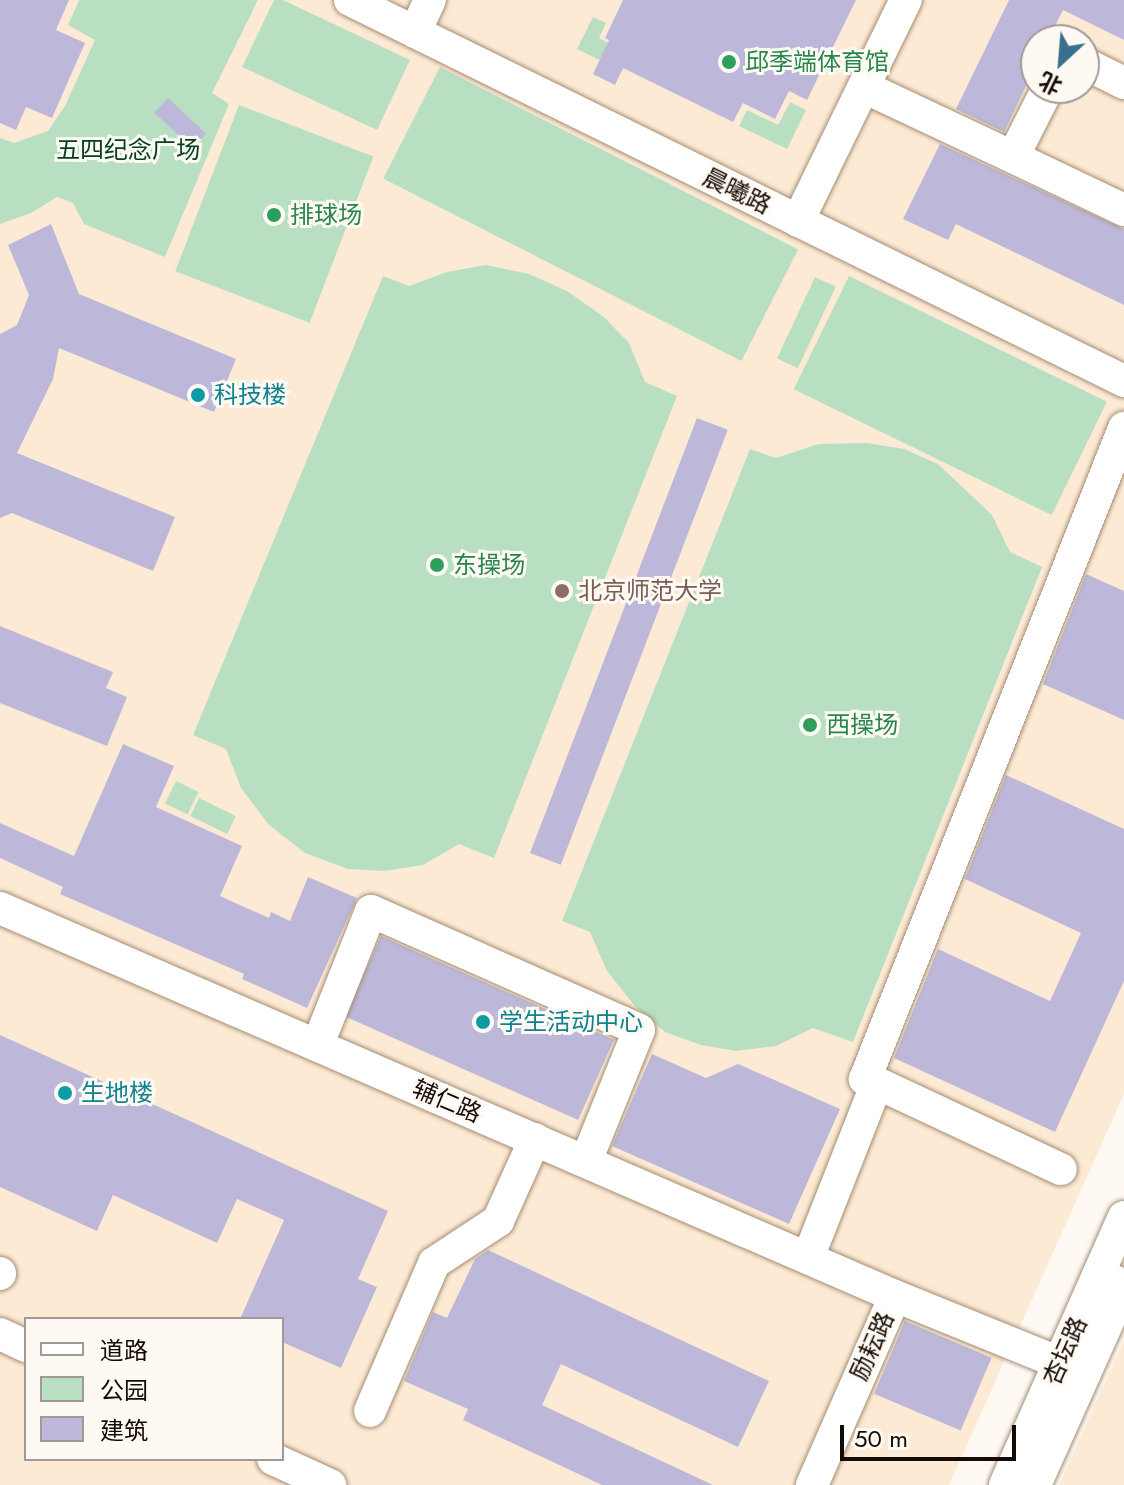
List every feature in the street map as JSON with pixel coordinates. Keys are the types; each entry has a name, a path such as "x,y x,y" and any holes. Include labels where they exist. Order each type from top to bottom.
{"street":[{"name":"晨曦路","path":"350,0 1124,381"},
{"path":"415,32 430,0"},
{"path":"798,221 906,0"},
{"path":"1100,71 1124,83"},
{"path":"864,87 1124,210"},
{"path":"1013,157 1040,104"},
{"path":"1061,1169 865,1079 1124,428"},
{"name":"辅仁路","path":"0,908 895,1296 1073,1367"},
{"path":"318,1044 371,911 639,1030 586,1161"},
{"path":"808,1258 877,1083"},
{"path":"370,1411 434,1263 498,1221 535,1139"},
{"name":"杏坛路","path":"1005,1485 1073,1367 1112,1280 1124,1217"},
{"name":"励耘路","path":"812,1485 895,1296"},
{"path":"0,1334 24,1345"},
{"name":"杏坛路","path":"1035,1485 1073,1367"},
{"path":"277,1461 330,1485"}],"shaded area":[{"name":"北京师范大学","path":"0,0 1124,0 1124,1094 949,1485 0,1485"},
{"path":"1124,1340 1124,1485 1059,1485"}],"green space":[{"name":"五四纪念广场","path":"79,0 258,0 212,93 229,104 165,257 84,224 73,203 57,197 31,213 0,224 0,138 14,143 48,131 65,106 95,40 68,25"},
{"path":"274,0 283,0 410,60 377,130 242,67"},
{"path":"593,17 606,23 599,38 631,54 622,71 577,49"},
{"path":"440,67 798,250 741,361 383,178"},
{"path":"790,102 806,110 787,149 739,126 747,110 778,125"},
{"name":"排球场","path":"239,105 373,157 310,323 175,271"},
{"name":"东操场","path":"486,265 529,274 567,291 604,317 629,343 645,382 677,396 494,858 459,844 423,865 384,871 348,869 305,853 269,825 241,788 226,749 193,735 383,276 409,286 447,272"},
{"path":"849,276 1107,402 1052,515 794,389"},
{"path":"815,277 836,287 798,368 777,359"},
{"name":"西操场","path":"867,443 904,449 938,464 992,515 1010,552 1042,567 853,1042 813,1028 776,1046 736,1051 701,1045 665,1032 634,1005 607,971 590,932 562,921 750,449 776,458 819,444"},
{"path":"176,781 198,792 188,814 165,803"},
{"path":"199,798 236,816 227,834 190,816"}],"building":[{"path":"0,0 69,0 56,30 85,43 52,118 26,107 16,130 0,123"},
{"name":"邱季端体育馆","path":"623,0 856,0 807,100 789,91 775,119 743,103 733,122 623,68 615,85 593,74 609,40 605,38"},
{"path":"1009,0 1124,0 1124,40 1100,28 1100,24 1091,24 1063,10 1056,24 1020,24 1020,98 1004,132 956,109"},
{"path":"168,98 206,133 192,148 154,113"},
{"path":"940,144 1124,229 1124,305 956,224 948,240 903,219"},
{"name":"科技楼","path":"51,224 79,294 236,359 214,412 59,348 53,379 17,453 175,517 153,571 12,513 0,518 0,334 17,325 29,295 8,245"},
{"path":"697,418 728,430 561,865 530,853"},
{"path":"1086,574 1124,591 1124,720 1043,684"},
{"path":"0,626 113,672 106,688 127,697 107,746 0,703"},
{"path":"123,744 174,766 156,807 242,846 220,896 269,918 271,912 290,921 308,877 357,898 307,1008 242,979 244,974 60,894 63,887 0,858 0,823 74,856"},
{"path":"1006,775 1124,829 1124,981 1055,1132 894,1058 938,949 1050,1001 1081,933 965,879"},
{"name":"学生活动中心","path":"381,936 614,1040 578,1120 345,1016"},
{"name":"生地楼","path":"0,1035 388,1211 358,1279 377,1287 341,1368 284,1343 284,1317 241,1317 284,1220 237,1199 217,1243 113,1195 97,1231 0,1187"},
{"path":"652,1054 706,1078 738,1064 840,1109 789,1224 612,1146"},
{"path":"488,1250 769,1381 738,1447 561,1364 542,1405 713,1485 602,1485 463,1420 468,1409 404,1381 433,1312 447,1318 475,1259"},
{"path":"905,1321 992,1358 961,1430 874,1394"}],"place":[{"name":"邱季端体育馆","path":"729,62"},
{"name":"排球场","path":"274,215"},
{"name":"科技楼","path":"198,395"},
{"name":"东操场","path":"437,565"},
{"name":"北京师范大学","path":"562,591"},
{"name":"西操场","path":"810,725"},
{"name":"学生活动中心","path":"483,1022"},
{"name":"生地楼","path":"65,1093"}]}
